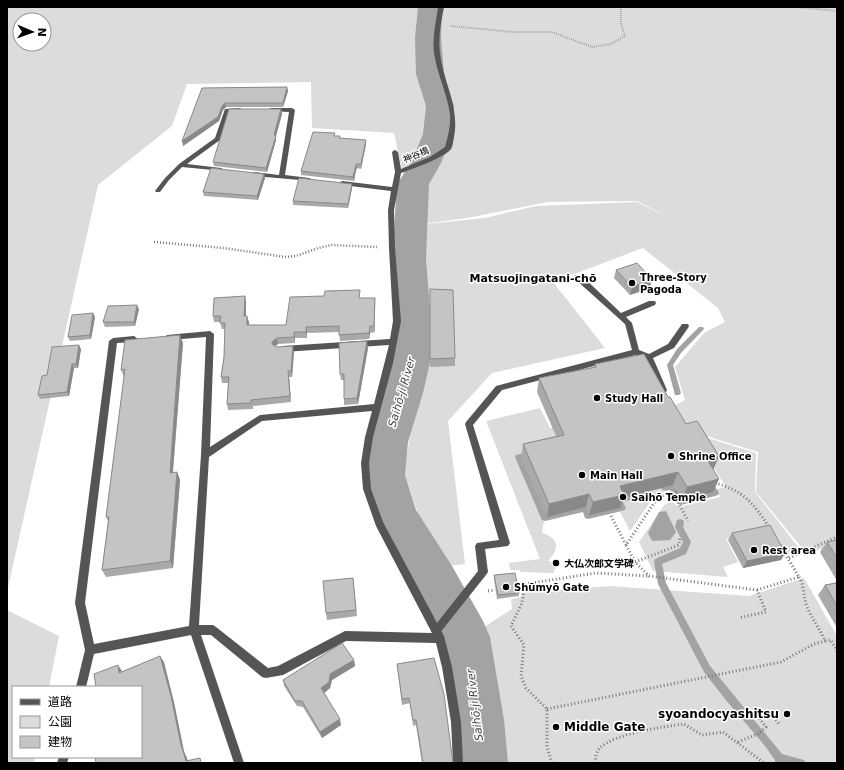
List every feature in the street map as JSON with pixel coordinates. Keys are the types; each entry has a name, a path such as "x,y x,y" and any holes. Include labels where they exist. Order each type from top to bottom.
{"street":[{"path":"438,25 441,7"},
{"name":"神谷橋","path":"398,172 441,154 448,148 453,129 453,113 437,55 436,46 438,25"},
{"path":"158,191 167,179 181,165 218,139 227,110 249,110"},
{"path":"263,110 292,110 282,177"},
{"path":"395,152 398,172 392,210 392,248 397,321 394,342 369,437 365,463 367,489 379,523 438,635 446,667 456,722 458,763"},
{"path":"181,165 228,171"},
{"path":"243,173 320,181"},
{"path":"335,183 395,188"},
{"path":"578,277 628,323 636,352"},
{"path":"620,316 652,303"},
{"path":"649,357 671,346 685,326"},
{"path":"158,338 210,334 205,455 194,630 239,763"},
{"path":"81,686 90,650 80,603 113,341 142,339"},
{"path":"278,349 394,342"},
{"path":"438,635 463,596 483,572 480,546 504,543 469,424 499,388 636,352 649,357 663,390"},
{"path":"205,455 260,418 377,407"},
{"path":"90,650 194,630 213,630 266,673 279,671 345,636 438,635"}],"path":[{"path":"438,25 513,32 532,30 552,32 592,47 612,44 625,36 621,24 621,7"},
{"path":"796,7 837,11"},
{"path":"154,242 224,248 285,257 296,256 318,248 332,245 392,248"},
{"path":"711,484 715,482 730,486 749,498 770,530"},
{"path":"626,545 654,503 664,495 675,492 688,521"},
{"path":"611,516 635,562 648,576"},
{"path":"635,562 679,545 680,537"},
{"path":"789,558 837,537"},
{"path":"779,543 804,584 807,609 825,641"},
{"path":"516,585 596,573 648,576 757,590 799,577"},
{"path":"525,584 522,603 511,626 524,645 521,676 526,688 547,709 548,747 552,763"},
{"path":"739,618 766,612 757,590"},
{"path":"547,709 781,662 814,644 825,641 832,640 837,650"},
{"path":"738,742 758,734 766,727 760,719 770,713 779,724"},
{"path":"596,763 595,758 599,749 612,740 670,725 684,724 702,736 723,732 764,763"}],"green space":[{"path":"7,7 837,7 837,545 806,553 756,492 758,452 687,430 673,406 685,400 675,367 704,333 725,322 718,308 643,248 553,282 605,348 492,373 448,421 465,564 447,566 420,520 404,472 424,350 423,305 416,225 485,218 536,206 637,202 678,222 637,201 548,202 467,218 414,225 394,133 312,128 311,82 187,84 172,126 98,185 7,592"},
{"path":"540,408 550,428 625,413 615,433 516,456 544,520 542,533 548,535 555,541 556,549 548,561 558,562 558,566 554,570 554,573 520,572 520,570 510,570 509,563 540,559 486,421"},
{"path":"692,433 756,453 755,492 799,548 782,556 766,529 726,539 738,562 723,567 728,577 653,571 639,542 665,504 672,502 679,507 720,497 716,489 726,487"},
{"path":"657,479 664,492 651,501 630,531 620,512 626,510 623,502 650,495 644,482"},
{"path":"804,578 837,636 837,763 498,763 481,629 512,609 511,599 521,597 521,593 610,586 749,596"},
{"path":"7,610 59,636 49,686 12,686 12,758 35,758 34,763 7,763"}],"shaded area":[{"path":"666,511 676,532 670,540 652,541 648,533 659,512"}],"building":[{"path":"287,87 283,103 225,103 222,106 218,117 182,141 202,88"},
{"path":"229,109 281,109 274,135 276,136 266,168 213,162"},
{"path":"313,132 335,133 334,136 340,136 339,138 366,140 361,164 356,165 353,177 301,171"},
{"path":"211,168 264,174 257,196 203,192"},
{"path":"299,178 352,184 348,204 293,201"},
{"path":"637,263 652,279 632,287 616,270"},
{"path":"430,289 453,290 455,358 430,359"},
{"path":"360,290 359,298 375,298 374,326 370,326 369,333 339,335 339,326 306,327 306,332 294,332 294,337 277,338 272,342 272,344 277,347 293,346 291,371 288,371 290,396 251,400 251,403 227,404 229,377 221,377 224,357 225,323 220,323 221,316 213,316 214,298 245,296 244,316 247,316 247,325 286,325 290,297 324,296 325,291"},
{"path":"137,305 134,322 103,322 108,306"},
{"path":"93,313 90,335 68,337 72,315"},
{"path":"180,335 170,473 177,472 170,561 102,570 109,517 106,517 125,369 121,370 125,340"},
{"path":"367,341 357,398 344,399 344,374 340,374 339,343"},
{"path":"79,345 76,364 72,364 67,392 38,395 42,376 47,375 52,347"},
{"path":"644,354 668,397 670,397 686,424 697,421 719,456 707,459 719,479 687,487 678,472 620,486 624,495 593,502 589,494 549,504 523,444 564,435 539,378 596,367 595,364"},
{"name":"Rest area","path":"770,525 785,553 747,561 732,533"},
{"path":"837,540 837,558 827,542"},
{"name":"Shūmyō Gate","path":"515,573 519,593 498,595 494,575"},
{"path":"353,578 356,610 326,613 323,581"},
{"path":"837,583 837,606 825,585"},
{"path":"342,643 354,660 330,674 329,682 321,688 340,719 320,732 302,701 295,701 283,680"},
{"path":"160,656 186,761 200,758 201,763 96,763 95,758 142,758 142,686 96,686 94,674 118,665 119,673"},
{"path":"434,658 444,694 453,763 423,763 416,720 413,720 409,698 402,699 397,664"}],"waterway":[{"name":"Saihō-ji River","path":"430,7 428,38 430,74 440,106 438,134 426,163 413,184 409,259 414,349 403,393 387,442 384,475 396,517 436,581 466,637 478,720 481,763"},
{"path":"677,393 670,365 679,351 701,329"},
{"path":"530,455 519,457 545,518 585,508 588,516 622,508 618,500 646,493 641,483"},
{"path":"660,480 665,488 672,486 681,502 715,493 709,483"},
{"path":"680,522 679,527 687,542 683,551 658,562 662,584 707,669 779,758"},
{"path":"779,758 801,763"},
{"path":"779,758 780,763"}],"place":[{"name":"Three-Story Pagoda","path":"632,283"},
{"name":"Study Hall","path":"597,398"},
{"name":"Shrine Office","path":"671,456"},
{"name":"Main Hall","path":"582,475"},
{"name":"Saihō Temple","path":"623,497"},
{"name":"Rest area","path":"754,550"},
{"name":"大仏次郎文学碑","path":"556,563"},
{"name":"Shūmyō Gate","path":"506,587"},
{"name":"syoandocyashitsu","path":"787,714"},
{"name":"Middle Gate","path":"556,727"}],"district":[{"name":"Matsuojingatani-chō","path":"533,278"}]}
